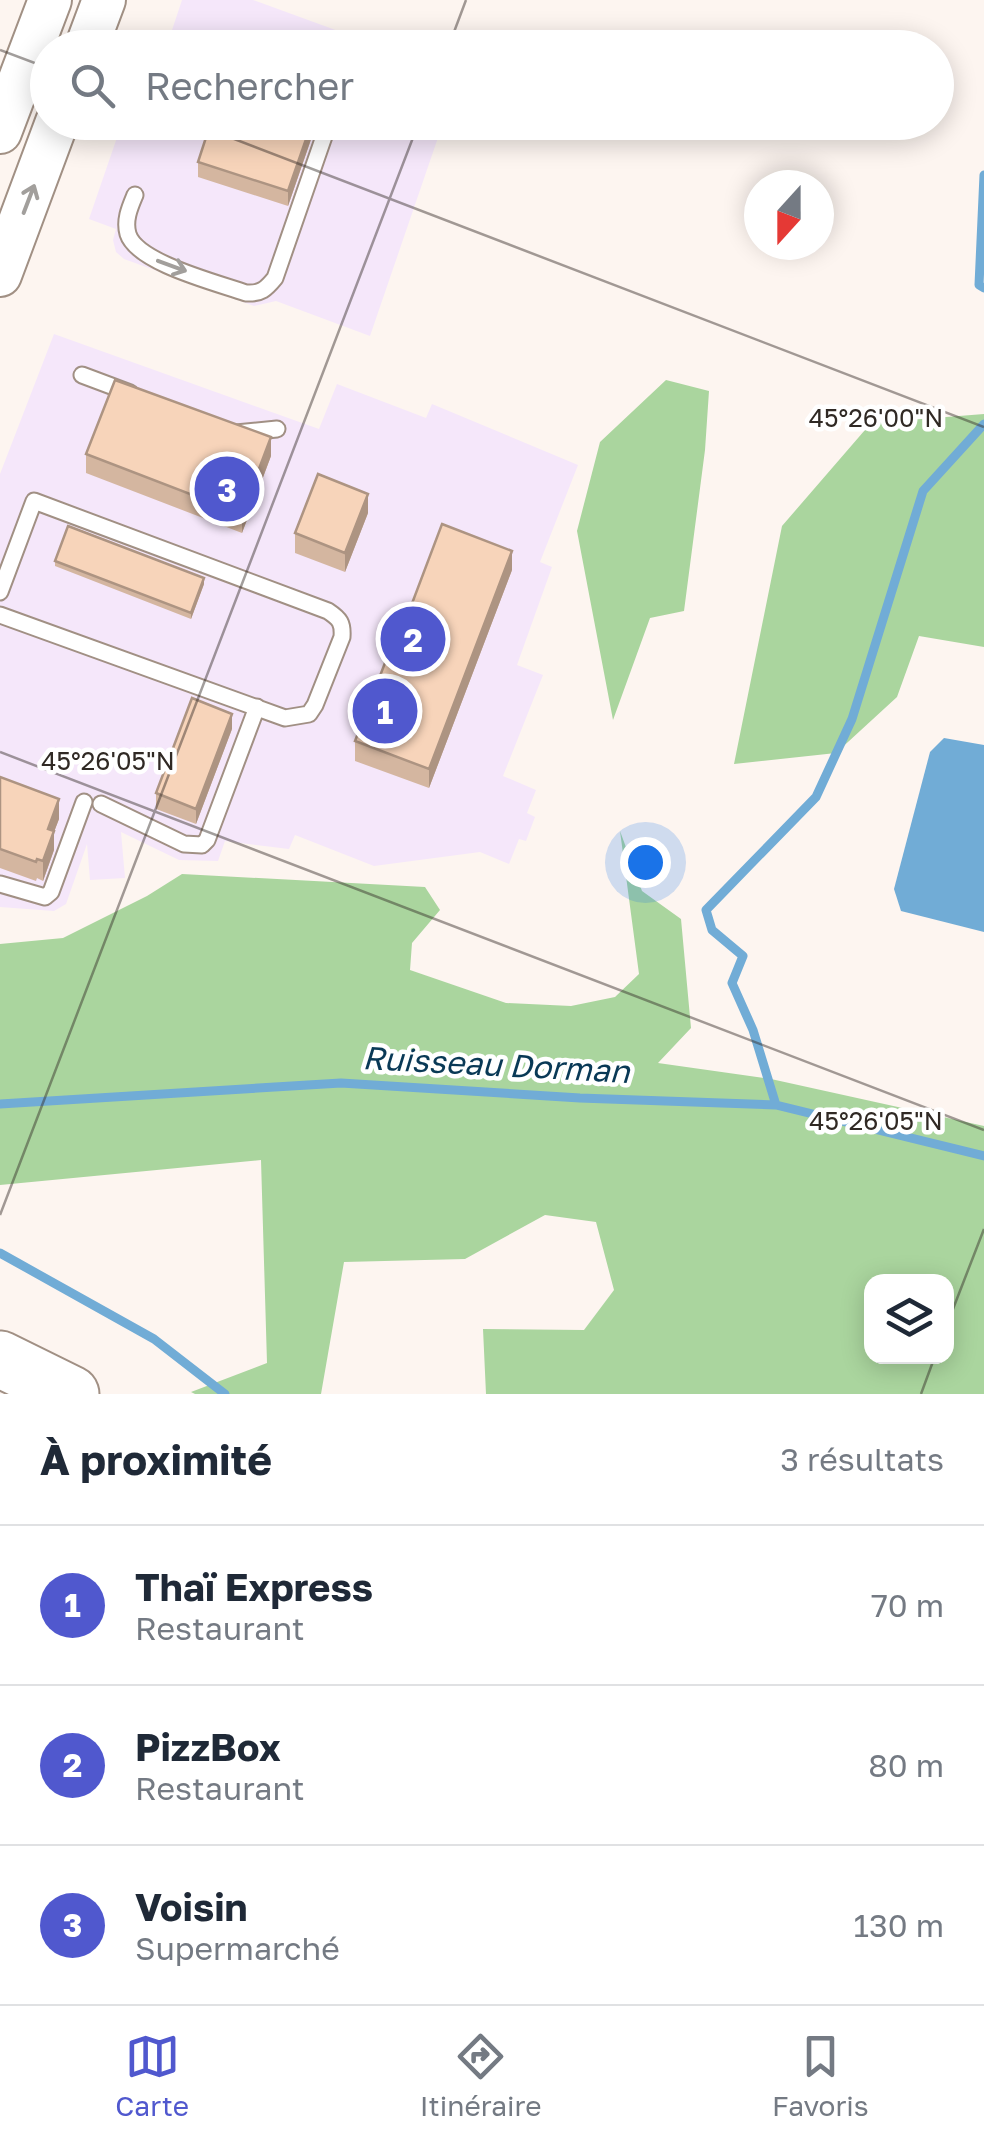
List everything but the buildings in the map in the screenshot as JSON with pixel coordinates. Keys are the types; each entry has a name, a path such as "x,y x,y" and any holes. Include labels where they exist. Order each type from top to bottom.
{"highway":[{"path":"0,1360 71,1394"}],"main road":[{"path":"39,30 50,0"},
{"path":"93,30 104,0"},
{"path":"0,132 30,53"},
{"path":"0,275 51,140"}],"lane":[{"path":"135,195 126,227 136,248 151,258 256,294 275,278 322,140"},
{"path":"82,375 151,401"},
{"path":"219,427 236,433 276,429"},
{"path":"0,592 34,501 328,611 340,619 342,637 309,714 286,718 0,615"},
{"path":"0,884 38,897 51,892 92,803 184,844 202,845 257,707"}],"shaded area":[{"path":"182,0 253,0 335,30 172,30"},
{"path":"116,140 437,140 370,336 276,301 254,306 124,259 116,252 116,229 89,219"},
{"path":"54,334 319,429 337,384 426,418 432,404 578,465 540,562 552,567 517,665 543,675 503,776 536,790 527,813 535,817 526,841 519,839 509,864 480,852 374,866 295,835 289,849 225,841 218,861 179,860 121,832 125,878 90,880 87,844 66,904 54,911 0,907 0,474"}],"green space":[{"path":"666,380 709,391 684,611 650,618 613,720 577,531 600,442"},
{"path":"984,414 984,647 919,636 897,697 836,753 734,764 782,526 871,423"},
{"path":"620,831 642,891 681,919 691,1028 658,1063 771,1079 984,1126 984,1394 486,1394 483,1329 584,1330 614,1290 596,1222 545,1215 465,1259 344,1262 321,1394 195,1394 191,1392 267,1363 261,1160 0,1185 0,944 63,938 182,874 425,887 440,910 412,943 410,970 506,1003 571,1006 615,997 639,974"}],"water":[{"path":"944,738 984,745 984,932 901,911 894,889 930,752"}],"waterway":[{"path":"984,175 979,285 984,288"},
{"path":"776,1105 753,1030 732,983 743,956 712,930 706,910 816,797 852,719 923,491 984,424"},
{"name":"Ruisseau Dorman","path":"0,1104 341,1083 776,1105 984,1156"},
{"path":"0,1253 154,1339 225,1394"}],"place":[{"name":"Voisin","path":"227,489"},
{"name":"PizzBox","path":"413,639"},
{"name":"Thaï Express","path":"385,711"}]}
